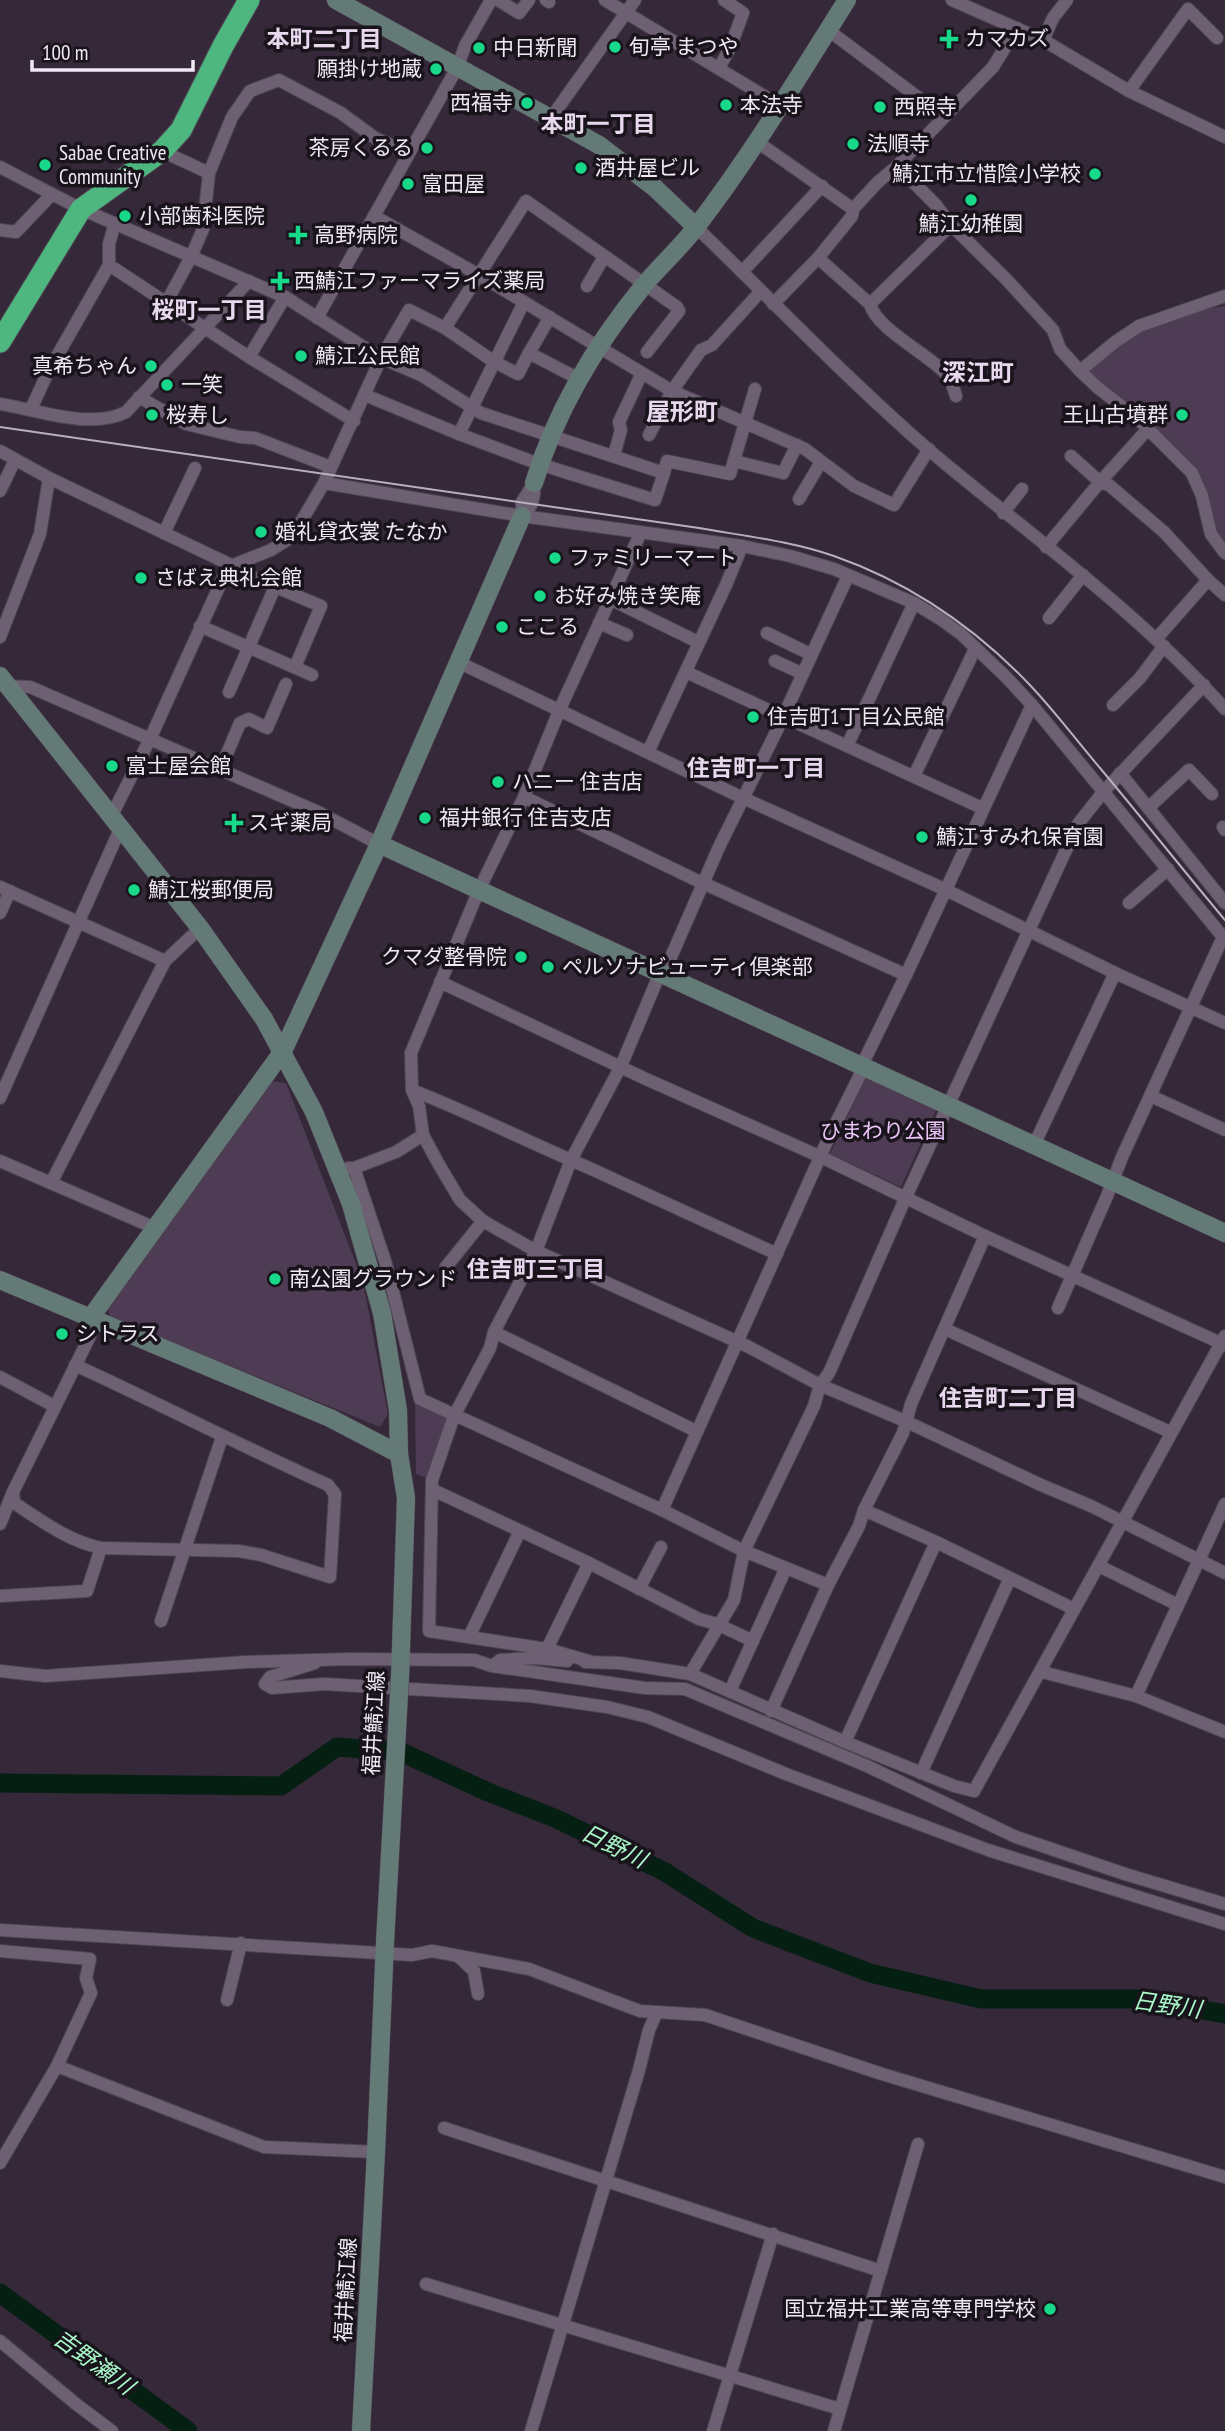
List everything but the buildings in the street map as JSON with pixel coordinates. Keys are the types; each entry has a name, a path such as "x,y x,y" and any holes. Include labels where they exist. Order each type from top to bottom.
{"highway":[{"path":"81,209 99,200 166,153 186,131 252,0"},
{"path":"1,339 81,209 174,140 223,46 252,0"}],"street":[{"path":"336,0 599,145 624,163 696,227 855,383 1003,513 1083,575 1160,642 1225,709"},
{"path":"317,318 458,66 465,46 491,0"},
{"path":"498,0 519,13 529,0"},
{"path":"605,0 779,105"},
{"path":"551,118 635,0"},
{"path":"719,68 743,13 724,0"},
{"path":"0,1524 54,1406 90,1336 91,1317 283,1051 379,844 522,516 522,502 534,483 551,435 579,379 598,346 644,286 696,227 756,141 847,0"},
{"path":"953,0 1044,40 1129,91 1225,137"},
{"path":"1044,40 1053,18 1067,0"},
{"path":"1129,91 1188,9 1217,38"},
{"path":"773,304 818,258 852,216 853,209 993,67 1017,28"},
{"path":"828,30 943,116"},
{"path":"166,303 203,229 209,173 232,117 250,91 279,80 341,113 375,138 408,153"},
{"path":"756,141 853,209"},
{"path":"166,153 209,173"},
{"path":"897,166 1053,330 1060,349 1080,371 1148,429 1192,473 1202,496 1211,534 1225,553"},
{"path":"0,167 81,209 285,297 381,358 421,375 481,413 664,473"},
{"path":"742,272 822,186"},
{"path":"0,229 16,232 52,194"},
{"path":"445,328 526,201 677,307 679,311 647,352"},
{"path":"374,216 479,275 673,391 797,445 854,486 894,506 929,449"},
{"path":"31,409 54,360 109,265 109,244 115,223"},
{"path":"870,304 951,225"},
{"path":"587,286 604,257"},
{"path":"818,258 870,304 871,309 885,324 948,376 956,396"},
{"path":"109,265 354,421"},
{"path":"0,404 87,421 116,417 126,412 249,281"},
{"path":"649,435 673,391 701,350 712,345 761,291"},
{"path":"1080,371 1139,326 1225,296"},
{"path":"250,357 285,297"},
{"path":"458,434 524,302"},
{"path":"0,1098 78,922 150,739 229,566 271,550 292,537 324,484 381,358 409,310 445,328 493,361 518,374 550,317"},
{"path":"529,354 579,379"},
{"path":"614,455 621,430 619,422 642,373"},
{"path":"365,396 539,464 655,500 667,461 730,474 755,389"},
{"path":"139,397 186,425 255,438 331,467"},
{"path":"1046,547 1148,429"},
{"path":"734,461 783,473 797,445"},
{"path":"0,452 229,566 320,606 295,667"},
{"path":"1071,456 1164,532 1225,595"},
{"path":"0,491 15,460"},
{"path":"799,499 821,462"},
{"path":"164,533 195,468"},
{"path":"0,637 40,534 49,478"},
{"path":"324,484 522,516 742,546 834,569 914,603 951,627 1006,677 1031,705 1223,937 1122,1157 1058,1308"},
{"path":"1003,513 1022,489"},
{"path":"641,532 559,711 524,797 479,890 411,1053 412,1090 419,1106 423,1135 460,1200 483,1221 536,1251 738,1343 820,1385 1091,1506 1198,1562 1225,1573"},
{"path":"648,752 742,546"},
{"path":"1049,618 1083,575"},
{"path":"592,1662 547,1649 429,1630 432,1480 454,1416 536,1251 571,1160 621,1066 660,973 671,957 703,883 848,576"},
{"path":"1113,705 1140,678 1160,642 1208,580"},
{"path":"229,692 275,587"},
{"path":"610,599 698,642"},
{"path":"847,746 914,603"},
{"path":"599,623 627,635"},
{"path":"200,626 312,675"},
{"path":"767,633 810,653"},
{"path":"914,776 975,649"},
{"path":"775,661 802,673"},
{"path":"458,662 1225,1023"},
{"path":"686,672 982,808"},
{"path":"2,682 30,687 318,812 379,844 1225,1233"},
{"name":"福井鯖江線","path":"2,682 117,821 200,928 264,1019 314,1112 351,1204 382,1313 398,1410 399,1454 406,1498 400,1668 361,2431"},
{"path":"220,770 240,723 249,719 267,727 286,684"},
{"path":"690,1674 734,1600 744,1551 814,1406 820,1385 829,1373 905,1199 1078,824 1120,773 1203,685"},
{"path":"662,1510 859,1077 862,1065 1031,705"},
{"path":"1148,808 1189,770 1212,794"},
{"path":"1120,773 1225,903"},
{"path":"524,797 703,883 906,975"},
{"path":"1129,903 1168,869"},
{"path":"0,914 5,889 165,961"},
{"path":"51,1183 165,961 200,928"},
{"path":"1034,1145 1115,973"},
{"path":"440,982 821,1157 985,1236 1224,1341 1170,1432 1042,1672 974,1791 845,1742 690,1674 620,1663 536,1658 500,1661 492,1666"},
{"path":"412,1090 473,1114 558,1156 777,1254"},
{"path":"1151,1097 1225,1130"},
{"path":"336,1167 354,1168 396,1152 423,1135"},
{"path":"0,1161 155,1228"},
{"path":"354,1168 386,1264 420,1399 662,1510 744,1551 828,1585"},
{"path":"446,1267 483,1221"},
{"path":"771,1711 828,1585 859,1527 864,1510 903,1433 905,1421 985,1236"},
{"path":"0,1280 330,1418 399,1454"},
{"path":"945,1329 1170,1432"},
{"path":"495,1332 696,1431"},
{"path":"13,1492 14,1503 64,1535 101,1548 239,1552 261,1555 330,1577 335,1494 328,1485 75,1365"},
{"path":"0,1377 54,1406"},
{"path":"162,1620 222,1437"},
{"path":"0,1487 13,1492"},
{"path":"433,1490 589,1563 699,1619 753,1641"},
{"path":"1136,1696 1225,1504"},
{"path":"864,1510 1074,1609"},
{"path":"469,1637 520,1531"},
{"path":"845,1742 936,1542"},
{"path":"639,1589 662,1547"},
{"path":"0,1596 88,1591 101,1548"},
{"path":"547,1649 589,1563"},
{"path":"1099,1566 1178,1605"},
{"path":"730,1691 786,1568"},
{"path":"921,1773 1010,1578"},
{"path":"325,1660 270,1677 265,1684 271,1688 324,1684 530,1696 607,1707 648,1717 786,1774 988,1850 1225,1924"},
{"path":"0,1671 45,1676 246,1662 325,1660 400,1668 474,1660 492,1666 645,1688 685,1689 867,1766 1016,1837 1225,1904"},
{"path":"1042,1672 1136,1696 1224,1728"},
{"path":"0,1930 385,1948 412,1955 432,1951 529,1969 640,2011 705,2015 882,2074 1225,2177"},
{"path":"227,2000 241,1943"},
{"path":"0,1951 90,1959 86,1978 91,1993 57,2066 0,2163"},
{"path":"458,1956 474,1972 478,1994"},
{"path":"531,2431 649,2030 657,2012"},
{"path":"57,2066 264,2147 376,2152"},
{"path":"444,2128 881,2271"},
{"path":"834,2431 918,2144"},
{"path":"713,2431 774,2234"},
{"path":"426,2284 840,2409"},
{"path":"0,2341 112,2431"}],"green space":[{"name":"王山古墳群","path":"1225,306 1225,544 1220,538 1201,477 1184,455 1090,372 1115,346 1145,330 1178,317"},
{"name":"ひまわり公園","path":"866,1076 937,1108 901,1187 830,1154"},
{"name":"南公園グラウンド","path":"270,1081 286,1083 363,1282 388,1414 380,1427 110,1317 105,1301"},
{"path":"415,1399 452,1416 430,1479 416,1474"}],"waterway":[{"name":"日野川","path":"0,1783 281,1786 337,1747 401,1752 488,1792 557,1819 665,1872 753,1928 870,1973 981,1999 1142,1999 1225,2014"},
{"name":"吉野瀬川","path":"0,2293 188,2431"}],"tram line":[{"path":"0,427 699,528 801,546 834,556 888,579 939,608 1007,663 1056,714 1225,920"}],"place":[{"name":"カマカズ","path":"949,39"},
{"name":"旬亭 まつや","path":"615,47"},
{"name":"中日新聞","path":"479,48"},
{"name":"願掛け地蔵","path":"436,69"},
{"name":"西福寺","path":"527,103"},
{"name":"本法寺","path":"726,105"},
{"name":"西照寺","path":"880,107"},
{"name":"法順寺","path":"853,144"},
{"name":"茶房くるる","path":"427,148"},
{"name":"Sabae Creative Community","path":"45,165"},
{"name":"酒井屋ビル","path":"581,168"},
{"name":"鯖江市立惜陰小学校","path":"1095,174"},
{"name":"富田屋","path":"408,184"},
{"name":"鯖江幼稚園","path":"971,200"},
{"name":"小部歯科医院","path":"125,216"},
{"name":"高野病院","path":"298,235"},
{"name":"西鯖江ファーマライズ薬局","path":"280,281"},
{"name":"鯖江公民館","path":"301,356"},
{"name":"真希ちゃん","path":"151,366"},
{"name":"一笑","path":"167,385"},
{"name":"桜寿し","path":"152,415"},
{"name":"王山古墳群","path":"1182,415"},
{"name":"婚礼貸衣裳 たなか","path":"261,532"},
{"name":"ファミリーマート","path":"555,558"},
{"name":"さばえ典礼会館","path":"141,578"},
{"name":"お好み焼き笑庵","path":"540,596"},
{"name":"ここる","path":"502,627"},
{"name":"住吉町1丁目公民館","path":"753,717"},
{"name":"富士屋会館","path":"112,766"},
{"name":"ハニー 住吉店","path":"498,782"},
{"name":"福井銀行 住吉支店","path":"425,818"},
{"name":"スギ薬局","path":"234,823"},
{"name":"鯖江すみれ保育園","path":"922,837"},
{"name":"鯖江桜郵便局","path":"134,890"},
{"name":"クマダ整骨院","path":"521,957"},
{"name":"ペルソナビューティ倶楽部","path":"548,967"},
{"name":"南公園グラウンド","path":"275,1279"},
{"name":"シトラス","path":"62,1334"},
{"name":"国立福井工業高等専門学校","path":"1050,2309"}],"district":[{"name":"本町二丁目","path":"324,39"},
{"name":"本町一丁目","path":"598,124"},
{"name":"桜町一丁目","path":"209,310"},
{"name":"深江町","path":"978,373"},
{"name":"屋形町","path":"682,412"},
{"name":"住吉町一丁目","path":"756,768"},
{"name":"住吉町三丁目","path":"536,1269"},
{"name":"住吉町二丁目","path":"1008,1398"}]}
